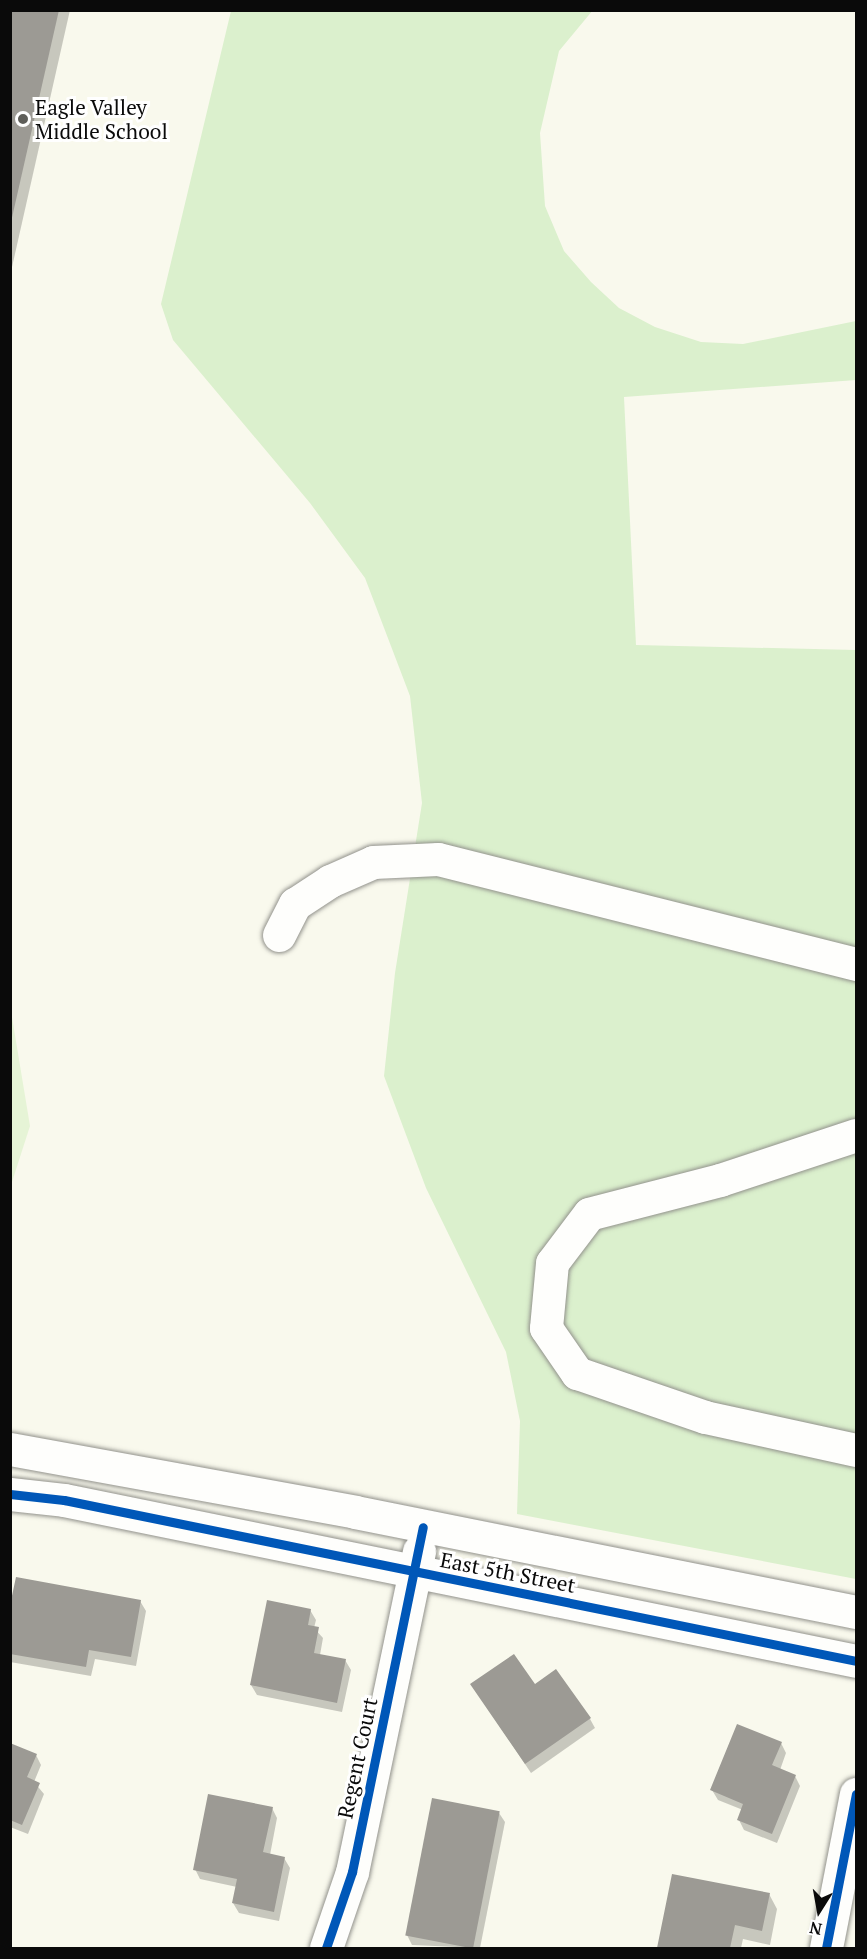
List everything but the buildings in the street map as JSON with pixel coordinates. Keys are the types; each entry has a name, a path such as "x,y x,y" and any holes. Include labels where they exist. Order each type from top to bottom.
{"street":[{"path":"279,935 295,904 330,881 373,862 438,859 856,964"},
{"path":"856,1134 720,1180 589,1214 552,1263 546,1328 577,1373 705,1417 856,1450"},
{"name":"East 5th Street","path":"10,1449 856,1612"},
{"name":"East 5th Street","path":"10,1494 63,1500 856,1661"},
{"name":"Regent Court","path":"326,1948 352,1872 423,1527"},
{"path":"826,1948 856,1794"}],"green space":[{"path":"593,10 559,51 540,133 545,206 564,251 591,282 619,308 655,327 701,342 743,344 856,321 856,380 624,397 636,645 856,650 856,1579 517,1514 520,1421 506,1352 426,1188 384,1076 395,973 422,803 410,696 365,578 310,503 173,340 161,304 231,11"},
{"path":"10,1011 30,1126 11,1185"}],"cycle path":[{"path":"10,1494 64,1500 856,1661"},
{"path":"326,1948 352,1872 423,1527"},
{"path":"826,1948 856,1794"}],"place":[{"name":"Eagle Valley Middle School","path":"23,119"}]}
